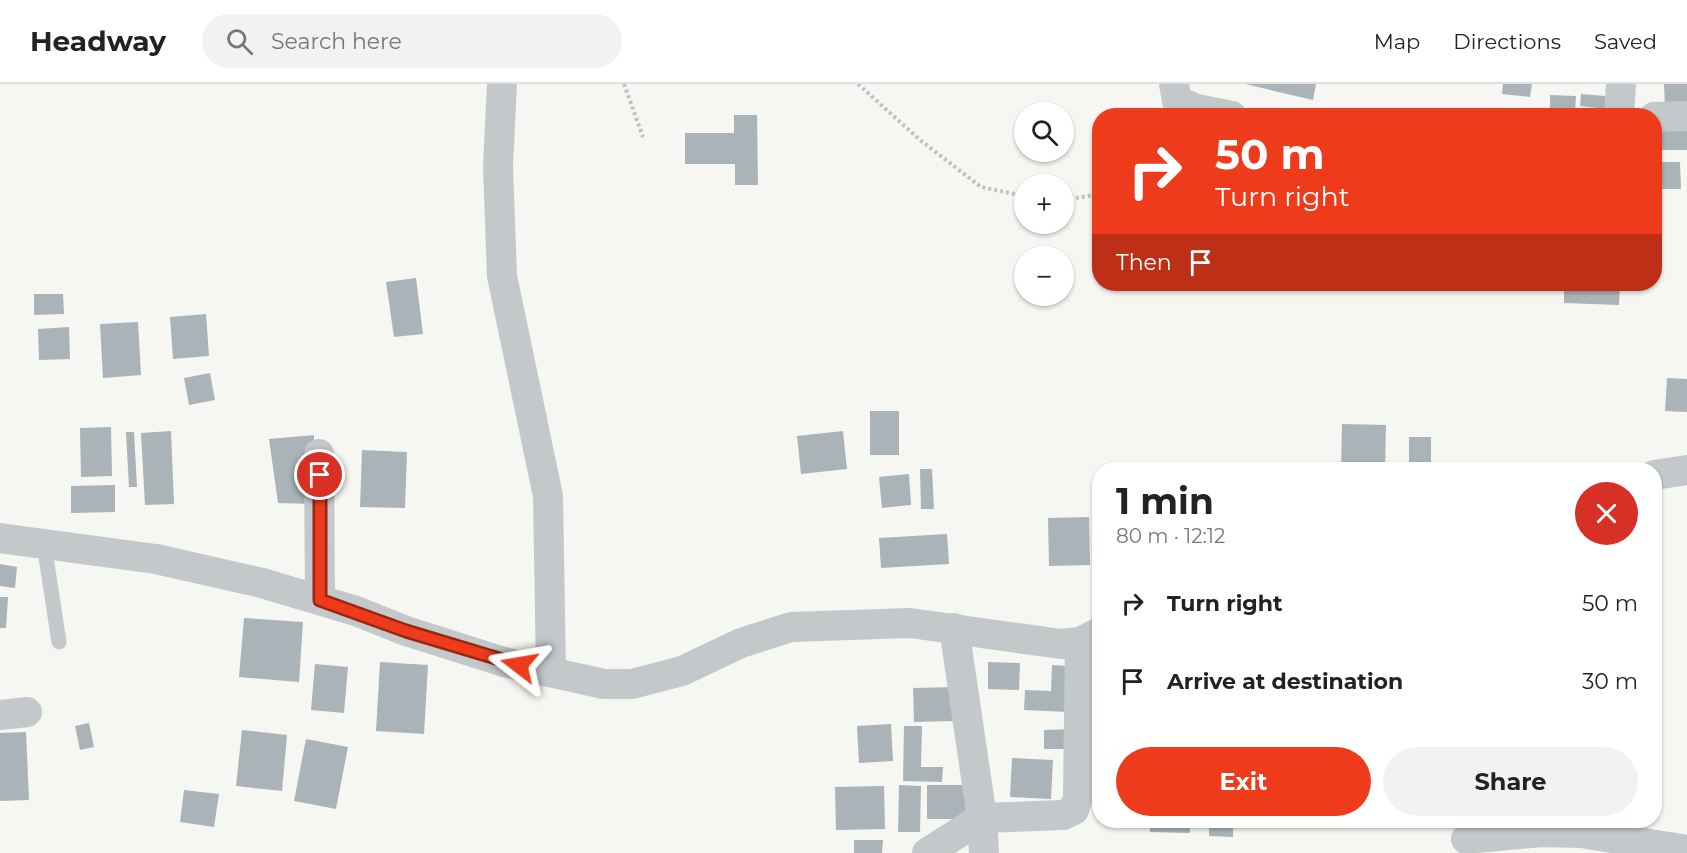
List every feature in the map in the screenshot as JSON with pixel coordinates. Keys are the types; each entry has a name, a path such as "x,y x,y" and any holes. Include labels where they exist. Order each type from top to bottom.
{"street":[{"path":"502,84 498,167 502,276 548,496 551,672"},
{"path":"1174,84 1178,101 1195,108"},
{"path":"1620,108 1621,84"},
{"path":"1662,117 1687,116"},
{"path":"320,454 320,600"},
{"path":"1662,474 1687,470"},
{"path":"0,538 156,559 262,583 320,600 471,652 604,684 632,684 682,671 741,643 791,627 910,623 1047,644 1090,637 1078,798 1074,810 1062,815 982,818 927,853"},
{"path":"954,628 982,818 984,853"},
{"path":"1466,839 1542,832 1581,833 1687,850"}],"lane":[{"path":"44,544 59,642"}],"path":[{"path":"624,84 643,137"},
{"path":"858,84 920,140 981,187 1014,194"},
{"path":"1074,198 1092,195"}],"building":[{"path":"1245,84 1316,84 1313,100"},
{"path":"1503,84 1532,84 1530,97 1502,94"},
{"path":"1664,84 1687,84 1687,107 1665,107"},
{"path":"1581,94 1617,97 1615,108 1580,106"},
{"path":"1550,95 1576,96 1575,108 1550,108"},
{"path":"734,115 757,115 758,185 735,185 735,164 685,164 685,133 734,133"},
{"path":"1687,130 1687,150 1662,150 1662,131"},
{"path":"1662,162 1680,162 1681,189 1662,189"},
{"path":"416,278 423,334 394,337 386,282"},
{"path":"1564,291 1620,291 1619,305 1564,303"},
{"path":"34,294 63,294 64,314 34,315"},
{"path":"206,314 209,356 173,359 170,317"},
{"path":"138,322 141,375 103,378 100,324"},
{"path":"69,327 70,359 39,360 38,329"},
{"path":"210,373 215,400 189,405 184,378"},
{"path":"1667,378 1687,379 1687,412 1665,411"},
{"path":"870,411 899,411 899,455 870,455"},
{"path":"1342,424 1386,425 1385,462 1341,462"},
{"path":"111,427 112,476 81,477 80,428"},
{"path":"171,431 174,504 145,505 141,433"},
{"path":"843,431 847,469 801,474 797,436"},
{"path":"126,432 134,432 137,487 129,487"},
{"path":"314,435 313,504 278,503 269,439"},
{"path":"1409,437 1431,437 1431,462 1409,462"},
{"path":"362,450 407,452 405,508 360,507"},
{"path":"920,469 932,469 934,509 921,509"},
{"path":"909,474 911,505 882,508 879,477"},
{"path":"115,485 115,512 71,513 71,486"},
{"path":"1089,517 1090,565 1049,566 1048,518"},
{"path":"947,534 949,564 881,568 879,538"},
{"path":"0,564 17,567 15,588 0,586"},
{"path":"0,597 8,597 6,628 0,628"},
{"path":"244,618 303,622 299,682 239,677"},
{"path":"380,662 428,665 424,734 376,731"},
{"path":"988,662 1020,663 1019,690 988,689"},
{"path":"315,664 348,667 344,713 311,710"},
{"path":"1052,665 1069,666 1068,712 1024,710 1025,690 1051,691"},
{"path":"956,687 956,721 914,722 913,688"},
{"path":"89,723 94,747 80,750 75,726"},
{"path":"891,724 893,761 859,763 857,726"},
{"path":"904,726 922,726 921,767 943,767 942,782 903,781"},
{"path":"1074,729 1074,749 1044,749 1044,730"},
{"path":"242,730 287,735 282,791 236,786"},
{"path":"26,732 29,800 0,801 0,733"},
{"path":"306,739 348,747 336,809 294,801"},
{"path":"1012,758 1053,760 1051,799 1010,797"},
{"path":"899,785 921,786 920,832 898,832"},
{"path":"927,785 968,785 968,819 927,819"},
{"path":"884,786 885,829 836,830 835,787"},
{"path":"184,790 219,794 214,827 180,822"},
{"path":"1150,828 1190,828 1190,833 1150,832"},
{"path":"1209,828 1233,828 1233,837 1209,836"},
{"path":"854,840 883,840 882,853 854,853"}],"route":[{"path":"320,475 320,600 356,611 406,631 519,665"}]}
